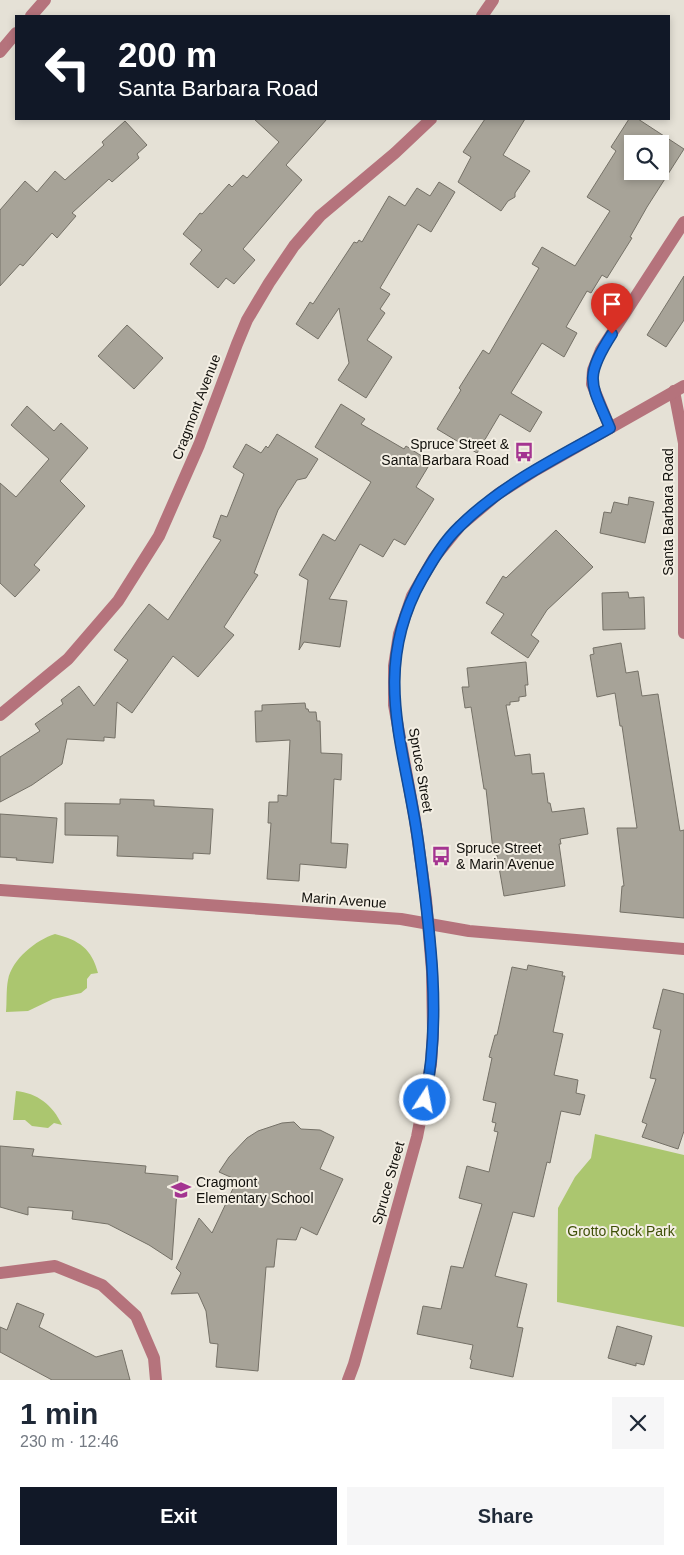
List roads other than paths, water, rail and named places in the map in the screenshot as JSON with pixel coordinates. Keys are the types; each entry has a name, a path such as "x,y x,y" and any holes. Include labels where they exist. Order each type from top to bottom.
{"street":[{"path":"32,15 45,0"},
{"path":"483,15 493,0"},
{"path":"0,52 15,35"},
{"name":"Cragmont Avenue","path":"0,715 68,659 118,601 159,536 199,445 247,320 269,282 294,246 320,216 430,120"},
{"path":"610,428 592,384 593,370 602,350 684,222"},
{"name":"Spruce Street","path":"348,1380 417,1137 429,1081 433,1032 432,971 420,849 394,705 394,666 399,634 412,596 444,544 460,526 498,494 536,470 679,388"},
{"name":"Santa Barbara Road","path":"679,388 684,443 684,632"},
{"name":"Marin Avenue","path":"0,890 401,920 469,931 684,949"},
{"path":"0,1273 55,1266 102,1285 136,1316 154,1358 156,1380"}],"place":[{"name":"Spruce Street & Santa Barbara Road","path":"524,452"},
{"name":"Spruce Street & Marin Avenue","path":"441,856"},
{"name":"Cragmont Elementary School","path":"181,1190"}],"park label":[{"name":"Grotto Rock Park","path":"621,1231"}]}
